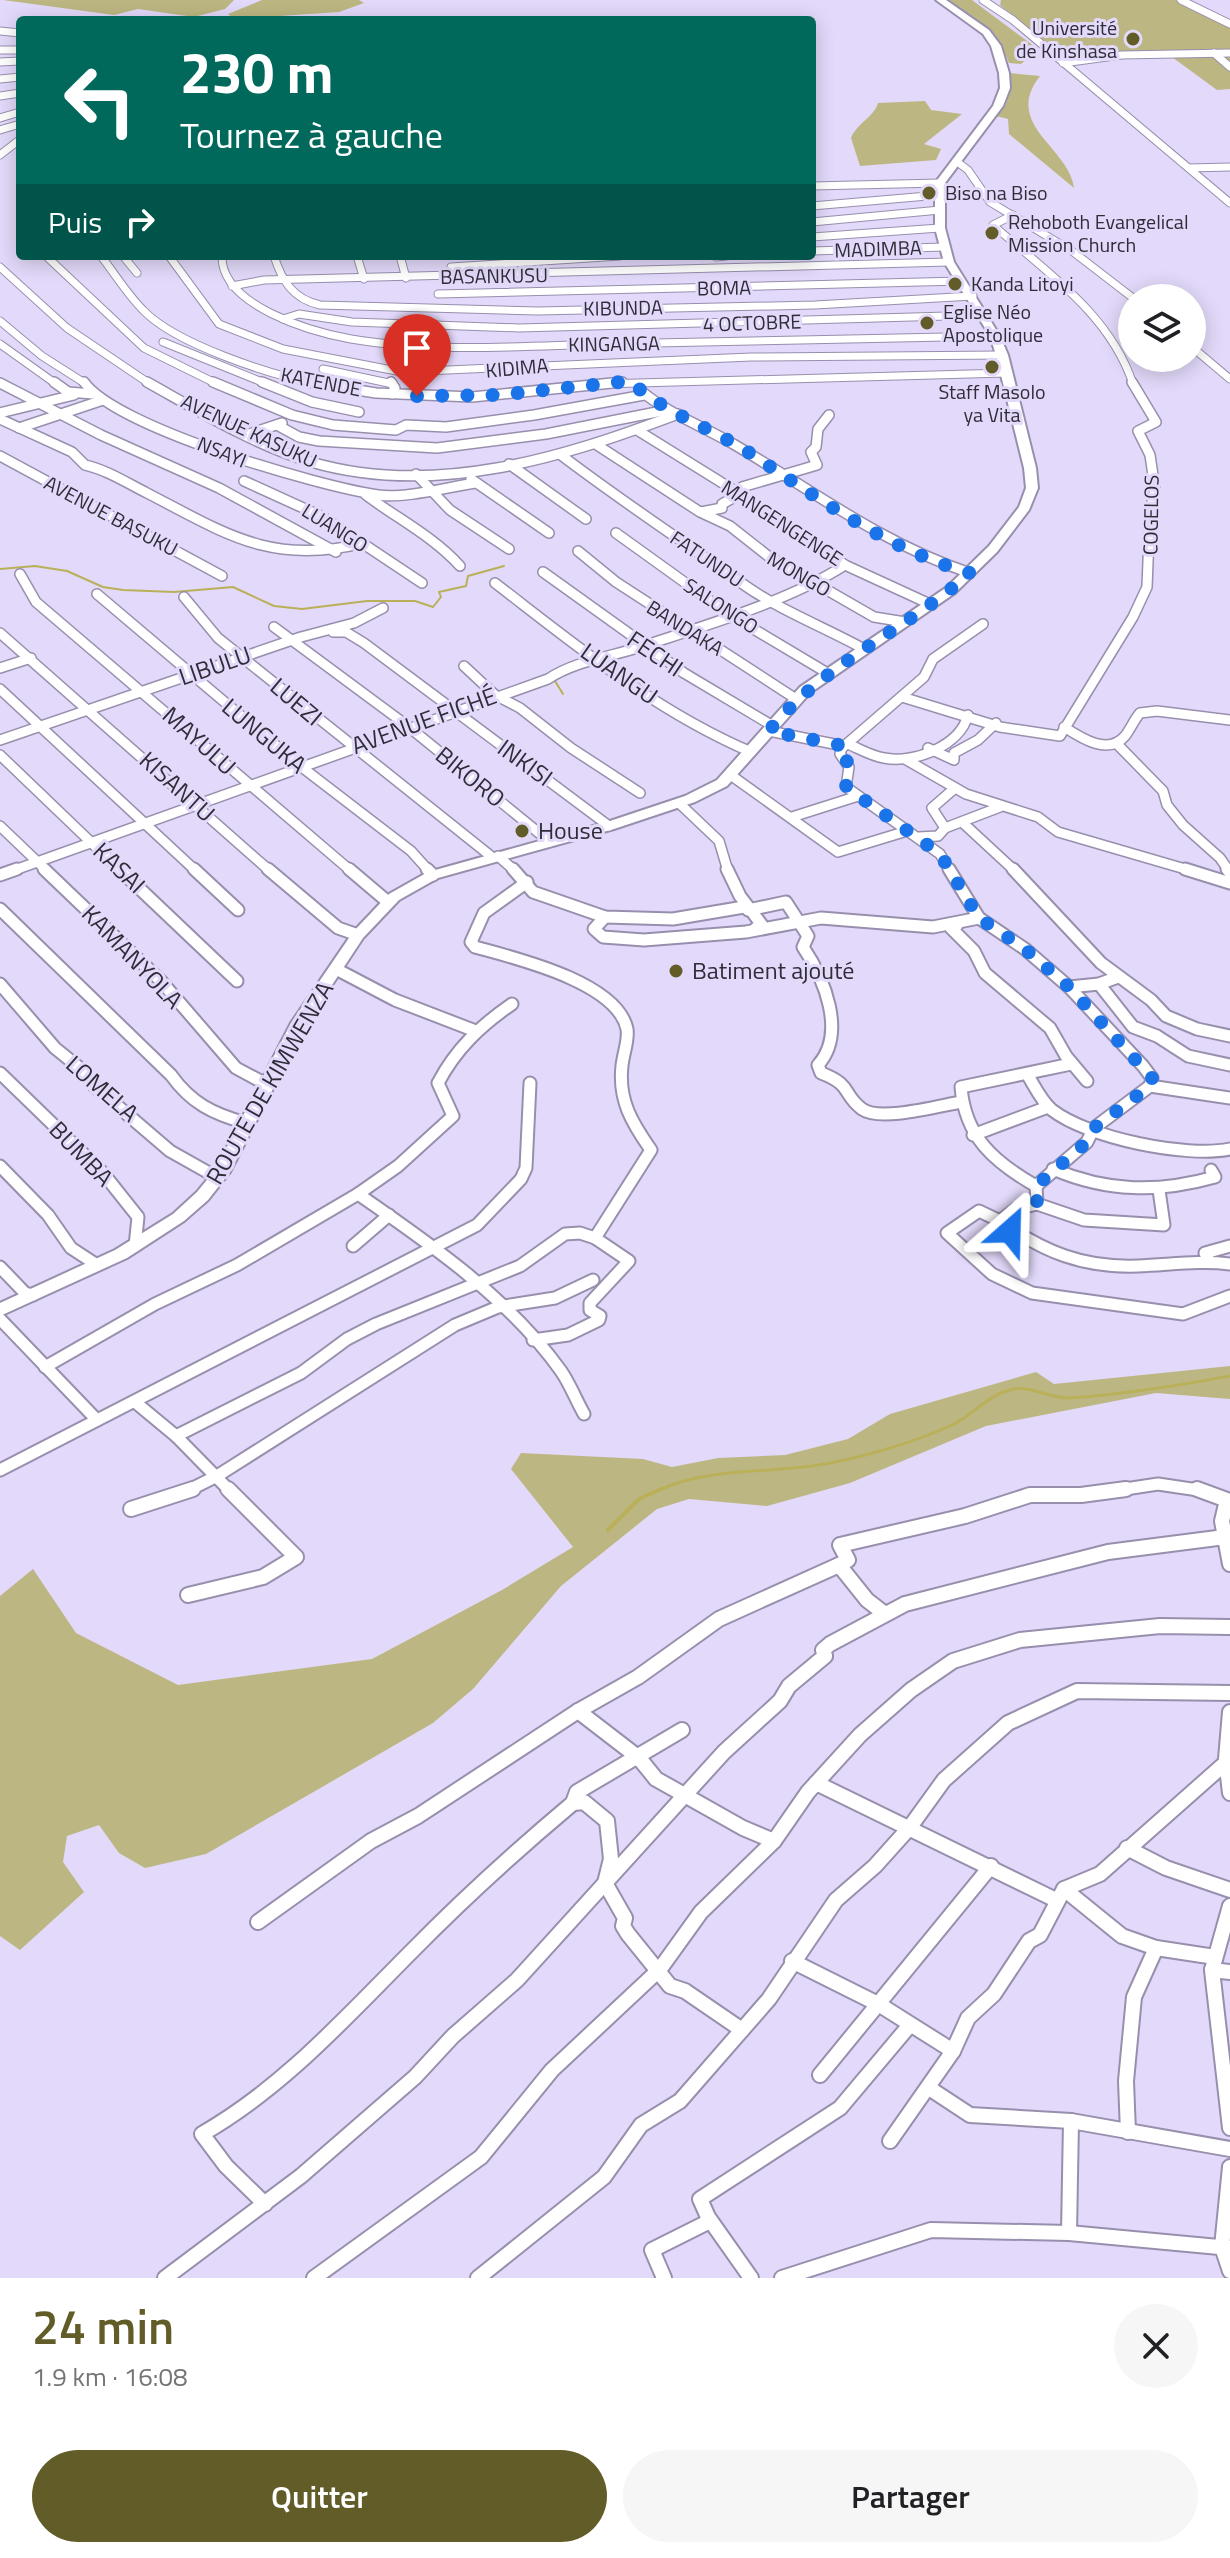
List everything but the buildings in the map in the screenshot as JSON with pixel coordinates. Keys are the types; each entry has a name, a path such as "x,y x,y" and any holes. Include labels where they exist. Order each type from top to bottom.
{"street":[{"path":"939,189 998,106 1005,88 996,46 986,32 967,15 940,0"},
{"path":"983,0 994,2 1230,203"},
{"path":"1181,0 1230,24"},
{"path":"1214,53 1230,67"},
{"path":"1063,63 1122,55 1230,53"},
{"path":"0,155 16,142"},
{"path":"956,161 968,170 990,202 1072,251 1118,286"},
{"path":"1189,168 1201,165 1230,167"},
{"path":"816,186 871,182 939,189"},
{"path":"816,205 939,189"},
{"name":"ROUTE DE KIMWENZA","path":"0,1310 135,1246 206,1195 218,1178 299,1023 358,935 388,902 433,875 609,826 679,803 732,776 796,699 864,649 932,605 970,573 1019,515 1032,488 1019,412 995,336 973,296 949,262 940,228 939,189"},
{"path":"816,222 940,210"},
{"name":"COGELOS","path":"1013,215 993,225 1100,320 1124,357 1135,390 1156,422 1138,431 1150,455 1155,489 1150,511 1147,587 1133,617 1061,732"},
{"path":"816,237 940,228"},
{"name":"MADIMBA","path":"816,251 944,247"},
{"path":"50,260 144,348 242,396 294,416 333,425 396,430 406,425 446,427 547,414 644,395"},
{"name":"KATENDE","path":"104,260 138,306 155,321 180,335 258,368 317,383 392,394 472,397 630,381 1006,373"},
{"path":"126,260 137,273"},
{"name":"KIDIMA","path":"172,260 219,324 283,349 402,372 751,357 1002,355"},
{"path":"222,260 223,274 232,286"},
{"path":"276,260 283,280"},
{"path":"358,260 364,279"},
{"path":"401,260 406,278"},
{"path":"451,272 578,260"},
{"name":"BASANKUSU","path":"232,286 283,280 406,278 451,272 949,262"},
{"name":"AVENUE KASUKU","path":"0,267 104,358 137,379 299,458 331,468 378,474 416,474 509,464 597,445 678,414"},
{"name":"KIBUNDA","path":"283,280 297,297 313,304 454,309 815,305 973,296"},
{"name":"BOMA","path":"438,294 961,281"},
{"name":"KINGANGA","path":"232,286 259,307 283,319 348,336 396,343 472,347 995,336"},
{"name":"4 OCTOBRE","path":"283,319 299,314 352,322 519,328 983,315"},
{"name":"NSAYI","path":"0,321 42,356 83,380 93,394 124,413 268,469 381,496 475,483"},
{"path":"144,348 180,335"},
{"path":"163,342 312,402 359,412"},
{"path":"2,348 43,378 78,394"},
{"path":"1206,359 1230,379"},
{"path":"323,369 391,381 395,388 392,394"},
{"path":"630,381 667,410 745,451 780,476 914,555 970,573"},
{"path":"0,383 40,405 224,491 336,552"},
{"path":"0,416 78,394 93,394"},
{"path":"19,428 103,400"},
{"path":"277,425 299,437 319,441 437,448 546,434 667,410"},
{"path":"700,512 722,508 722,504 740,494 742,487 817,465 811,452 816,447 818,429 829,415"},
{"path":"0,416 65,448 85,465 223,535 277,551 336,552 364,543"},
{"path":"249,434 294,416"},
{"name":"MANGENGENGE","path":"637,430 740,494 766,516 795,528 845,565 932,605"},
{"name":"MONGO","path":"597,445 700,512 730,526 768,556 874,617 905,622"},
{"name":"FATUNDU","path":"561,455 648,521 769,599 864,649"},
{"name":"AVENUE BASUKU","path":"0,456 222,576"},
{"path":"509,464 586,519"},
{"path":"224,491 268,469"},
{"path":"463,471 475,483 549,533"},
{"path":"416,474 450,510 509,549"},
{"name":"LUANGO","path":"244,481 307,509 422,583"},
{"name":"LUANGO","path":"362,492 447,550 460,566"},
{"name":"SALONGO","path":"616,533 730,615 829,674"},
{"name":"BANDAKA","path":"578,551 608,579 691,629 771,686 796,699"},
{"name":"AVENUE FICHÉ","path":"0,875 495,695 730,615 817,583 845,565"},
{"name":"FECHI","path":"543,572 641,647 771,729 846,745 882,758 905,759 955,788 1001,807 1038,817 1058,832 1094,840 1230,883"},
{"name":"MAYULU","path":"20,574 21,582 36,602 388,902"},
{"name":"LUANGU","path":"495,583 623,683 684,720 751,752"},
{"name":"LUNGUKA","path":"97,594 299,765 411,851 433,875"},
{"name":"LUEZI","path":"184,597 218,638 351,747 495,856 527,882 533,892 605,917 673,919 786,902 798,921"},
{"name":"LIBULU","path":"0,740 293,640 354,623 383,608"},
{"path":"983,624 933,659 924,677 846,745 840,754 849,767 845,785 943,857 979,918 1025,949 1069,987 1152,1078 1150,1086 1094,1128 1087,1142 1036,1186 1037,1204"},
{"name":"BIKORO","path":"274,627 347,685 409,727 550,842"},
{"name":"INKISI","path":"321,633 346,632 609,826"},
{"name":"KISANTU","path":"1,634 90,708 338,928 358,935"},
{"path":"0,668 31,658"},
{"path":"464,666 495,695 520,708 571,748 640,793"},
{"path":"0,689 238,910"},
{"path":"902,697 996,723 1000,727 1061,732 1102,745 1116,743 1140,713 1157,711 1230,720"},
{"path":"905,759 928,748 946,744 963,730 968,715"},
{"path":"928,748 954,760 954,753 978,740 996,723"},
{"path":"963,730 963,734 978,740"},
{"path":"1116,743 1163,791 1167,805 1183,825 1210,848 1230,873"},
{"name":"KASAI","path":"0,755 237,981"},
{"path":"732,776 838,852 907,831"},
{"path":"945,828 932,808 955,788"},
{"path":"792,817 832,807 858,796"},
{"path":"679,803 719,841 721,861 746,909 762,925 756,929"},
{"path":"918,837 938,836 945,828 1001,807"},
{"path":"962,822 995,850 1118,977 1151,1000 1166,1016 1197,1029 1230,1036"},
{"name":"KAMANYOLA","path":"1,828 161,981 236,1068 266,1084"},
{"path":"527,882 484,913 471,942 475,947 550,967 620,1011 627,1031 619,1090 627,1115 651,1151 595,1238"},
{"path":"0,909 171,1075 185,1096 209,1113 246,1123"},
{"path":"605,917 595,931 603,937 633,940 679,939 821,918 829,923 868,922 938,928 979,918"},
{"path":"798,921 808,936 803,947 814,959 831,1024 830,1050 818,1065 821,1073 842,1081 861,1108 877,1115 961,1102"},
{"path":"957,925 951,928 974,951 985,973 1050,1028 1071,1064 1087,1081"},
{"path":"336,969 370,984 395,1000 473,1030"},
{"path":"1069,987 1099,984 1118,977"},
{"name":"LOMELA","path":"0,984 55,1048 87,1074 93,1085 172,1152 218,1178"},
{"path":"1099,984 1133,1027 1157,1036 1188,1056 1230,1065"},
{"path":"45,1367 155,1304 237,1265 358,1194 398,1166 453,1116 438,1081 473,1030 512,1004"},
{"path":"1036,1186 994,1161 973,1135 962,1116 962,1084 1071,1064"},
{"name":"BUMBA","path":"0,1073 103,1173 138,1217 135,1246"},
{"path":"1027,1074 1048,1107 1068,1121 1094,1128 1115,1139 1150,1148 1209,1149 1216,1152 1230,1149"},
{"path":"0,1470 84,1430 96,1419 135,1402 429,1247 450,1243 492,1212 509,1185 521,1179 526,1168 530,1083"},
{"path":"1150,1086 1230,1098"},
{"path":"973,1135 1048,1107"},
{"path":"0,1166 9,1181 43,1208 81,1260 97,1265"},
{"path":"1053,1169 1099,1186 1159,1190 1215,1177 1211,1170"},
{"path":"1000,1221 1016,1209 1037,1204 1061,1216 1091,1223 1164,1225 1159,1190"},
{"path":"358,1194 429,1247 533,1340 559,1369 584,1414"},
{"path":"1230,1264 1209,1261 1151,1266 1085,1263 1036,1246 1000,1221 979,1211 947,1233 992,1274 1032,1293 1183,1314 1214,1305 1230,1296"},
{"path":"353,1246 389,1215"},
{"path":"176,1436 301,1373 347,1339 376,1324 471,1283 520,1266 565,1234 580,1233 595,1238 629,1261 590,1303 590,1310 601,1319 568,1335 533,1340"},
{"path":"1209,1261 1205,1253 1230,1246"},
{"path":"0,1267 25,1293 33,1295"},
{"path":"131,1509 195,1488 217,1476 438,1334 498,1307 555,1298 593,1280"},
{"path":"0,1319 22,1338 45,1367 96,1419"},
{"path":"135,1402 217,1476 296,1560 254,1579 188,1595"},
{"path":"258,1922 367,1843 418,1816 578,1711 638,1677 719,1619 848,1560 840,1548 842,1544 965,1516 1030,1495 1081,1495 1158,1484 1201,1489 1227,1500 1222,1521 1230,1564"},
{"path":"165,2278 265,2204 415,2077 453,2036 517,1980 724,1752 780,1701 789,1686 825,1656 823,1650 905,1604 1108,1552 1225,1537"},
{"path":"839,1565 867,1600 885,1614"},
{"path":"314,2278 481,2157 552,2070 660,1969 701,1912 774,1841 816,1783 860,1735 911,1690 953,1661 1020,1640 1160,1626 1230,1627"},
{"path":"478,2278 604,2177 638,2129 680,2101 769,1999 836,1900 875,1866 910,1827 944,1780 1008,1723 1056,1698 1077,1691 1230,1693"},
{"path":"578,1711 639,1758 656,1779 774,1841"},
{"path":"1230,1712 1230,1793"},
{"path":"265,2204 226,2166 202,2134 273,2084 327,2037 450,1915 573,1803 583,1787 639,1758 682,1730"},
{"path":"890,2141 953,2051 968,2018 994,1994 1029,1941 1040,1935 1060,1894 1100,1874 1228,1759"},
{"path":"816,1783 991,1866 1060,1894 1122,1936 1230,1972"},
{"path":"573,1803 584,1802 607,1821 611,1859 605,1883 625,1918 623,1926 660,1969 670,1986 685,1991 742,2030"},
{"path":"1127,1848 1166,1868 1230,1890"},
{"path":"820,2075 991,1866"},
{"path":"1230,1906 1213,1964 1228,2073 1230,2128"},
{"path":"1128,2132 1126,2081 1134,1997 1156,1948"},
{"path":"792,1961 880,2005 953,2051"},
{"path":"751,2278 740,2257 710,2221 700,2203 703,2197 840,2108 909,2026"},
{"path":"929,2088 970,2115 1071,2121 1230,2149"},
{"path":"1069,2233 1071,2121"},
{"path":"1230,2167 1226,2248 1230,2271"},
{"path":"659,2276 652,2250 710,2221"},
{"path":"782,2278 931,2230 1069,2233 1226,2248"}],"shaded area":[{"path":"3,0 234,0 225,9 198,16 138,9 114,15"},
{"path":"262,0 359,0 364,3 339,12 279,16 228,14"},
{"path":"945,0 972,0 1038,49 1021,64 1009,63 998,41 984,25"},
{"name":"Université de Kinshasa","path":"1001,0 1176,0 1230,26 1230,52 1069,61 1000,5"},
{"path":"1230,55 1230,89 1217,90 1172,57"},
{"path":"1009,73 1040,76 1030,93 1029,108 1033,122 1070,173 1074,188 1009,134 1008,119 996,116 1008,96"},
{"path":"925,101 931,110 962,114 924,144 941,149 936,160 860,166 851,138 878,103"},
{"path":"1230,1366 1230,1399 1156,1393 986,1426 850,1483 767,1506 689,1499 657,1509 561,1586 473,1689 433,1723 206,1854 145,1868 119,1853 99,1825 67,1836 63,1862 84,1892 20,1950 0,1936 0,1596 33,1569 76,1633 178,1685 372,1659 502,1590 573,1547 511,1469 521,1453 643,1459 672,1467 718,1458 785,1455 848,1439 890,1414 1036,1372 1054,1384"}],"waterway":[{"path":"0,569 35,566 67,571 103,587 123,590 174,592 233,587 274,606 302,609 367,601 415,601 433,607 441,597 439,592 466,586 468,576 504,566"},
{"path":"555,681 563,694"},
{"path":"657,1491 694,1478 812,1466 884,1450 952,1425 997,1395 1014,1389 1067,1398 1149,1390 1230,1376"},
{"path":"608,1530 639,1499 661,1489"}],"place":[{"name":"Université de Kinshasa","path":"1133,39"},
{"name":"Biso na Biso","path":"929,193"},
{"name":"Rehoboth Evangelical Mission Church","path":"992,233"},
{"name":"Kanda Litoyi","path":"955,284"},
{"name":"Eglise Néo Apostolique","path":"927,323"},
{"name":"Staff Masolo ya Vita","path":"992,367"},
{"name":"House","path":"522,831"},
{"name":"Batiment ajouté","path":"676,971"}],"route":[{"path":"417,396 472,397 630,381 661,408 711,430 825,504 914,555 970,573 932,605 819,678 769,731 844,746 840,754 849,765 846,787 869,800 940,854 979,918 1025,949 1069,987 1152,1078 1150,1086 1094,1128 1087,1142 1043,1176 1036,1186 1037,1204 1016,1209 1000,1221 1010,1231"}]}
